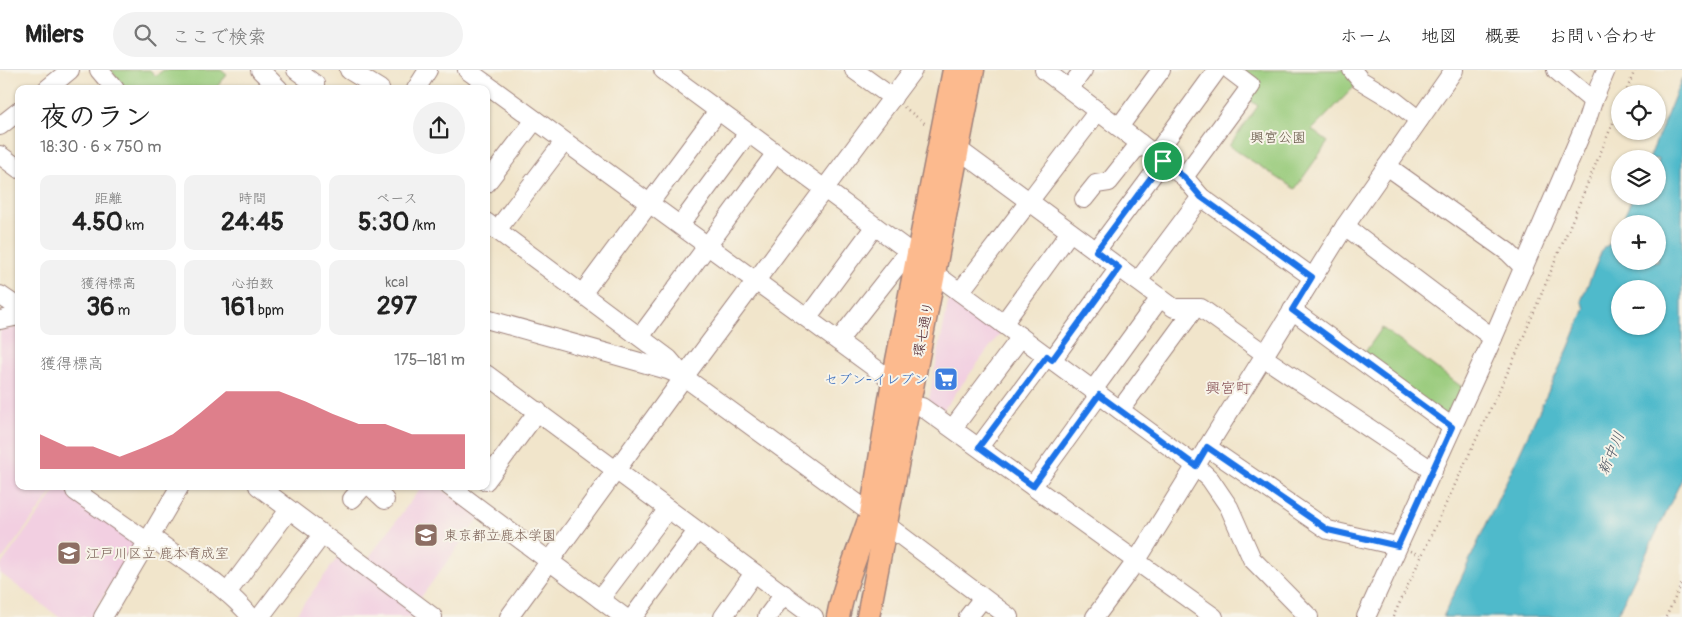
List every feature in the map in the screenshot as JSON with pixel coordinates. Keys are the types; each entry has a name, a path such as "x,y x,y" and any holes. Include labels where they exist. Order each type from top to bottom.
{"main road":[{"name":"環七通り","path":"853,617 879,519 934,273 950,143 954,70"},
{"name":"環七通り","path":"868,617 893,381 913,254 973,70"},
{"path":"838,617 852,565 879,519"},
{"path":"879,519 885,581 881,617"}],"street":[{"path":"52,85 70,70"},
{"path":"99,70 112,85"},
{"path":"260,70 275,85"},
{"path":"296,70 315,85"},
{"path":"349,70 373,85"},
{"path":"419,85 428,70"},
{"path":"467,70 487,85"},
{"path":"662,70 913,254 838,341"},
{"path":"855,70 893,98"},
{"path":"509,617 684,377 914,70"},
{"path":"1044,70 1184,177 1201,197 1312,277"},
{"path":"1069,89 1083,70"},
{"path":"1119,127 1161,70"},
{"path":"1096,251 1217,70"},
{"path":"1184,177 1251,86 1230,70"},
{"path":"1352,70 1360,80 1395,101 1419,120"},
{"path":"1095,617 1137,560 1345,226 1454,70"},
{"path":"1556,70 1593,101"},
{"path":"1366,617 1524,268 1587,120 1606,70"},
{"path":"490,87 883,374"},
{"path":"582,294 718,111"},
{"path":"960,292 1098,111"},
{"path":"0,126 15,114"},
{"path":"490,179 535,120"},
{"path":"680,225 748,133"},
{"path":"564,142 492,226 669,359 684,377"},
{"path":"950,143 1174,308 1201,308 1264,356 1433,471"},
{"path":"1084,199 1096,184 1109,182 1140,143"},
{"path":"640,338 776,153"},
{"path":"0,155 15,166"},
{"path":"1387,166 1508,252 1524,268"},
{"path":"1138,281 1201,197"},
{"path":"807,318 875,226"},
{"path":"1345,226 1493,338"},
{"path":"1003,324 1070,232"},
{"path":"979,447 1119,268"},
{"path":"934,273 1196,466 1210,479 1228,507 1240,528 1252,559 1309,617"},
{"path":"0,295 15,305"},
{"path":"1033,486 1160,298"},
{"path":"1120,410 1195,308"},
{"path":"1292,310 1452,427"},
{"path":"0,320 15,317"},
{"path":"490,319 668,370 684,377 879,519 1009,617"},
{"path":"952,428 1021,337"},
{"path":"490,377 814,617"},
{"path":"922,406 1214,617"},
{"path":"490,476 538,411"},
{"path":"1207,447 1328,530 1398,546"},
{"path":"75,490 227,593 251,617"},
{"path":"111,613 149,539 178,490"},
{"path":"263,490 433,617"},
{"path":"374,490 385,500"},
{"path":"454,490 624,617"},
{"path":"471,502 479,490"},
{"path":"600,599 668,509"},
{"path":"227,593 289,510"},
{"path":"633,617 697,531"},
{"path":"260,617 322,535"},
{"path":"723,617 754,573"},
{"path":"766,617 784,594"},
{"path":"968,617 983,598"}],"path":[{"path":"1629,85 1635,70"},
{"path":"893,98 950,143"},
{"path":"1393,617 1518,350 1611,128"},
{"path":"1666,617 1682,583"}],"shaded area":[{"path":"951,288 1004,328 940,414 928,405"},
{"path":"15,328 15,490 54,490 0,562 0,330"},
{"name":"江戸川区立 鹿本育成室","path":"56,490 65,490 136,541 91,617 59,617 0,573 0,566"},
{"name":"東京都立鹿本学園","path":"419,490 443,490 480,517 413,608 425,617 294,617 341,553 361,568"}],"green space":[{"path":"110,70 150,70 156,76 163,70 221,70 227,75 218,85 123,85"},
{"name":"興宮公園","path":"1234,70 1350,70 1359,82 1312,130 1328,142 1295,189 1229,146 1258,106 1247,98"},
{"path":"1382,328 1466,390 1450,423 1361,358"}],"water":[{"name":"新中川","path":"1682,78 1682,479 1616,617 1443,617 1568,349 1585,308 1581,301 1603,248 1611,243 1611,270 1666,270 1666,215 1625,215 1629,205 1666,205 1666,150 1653,150 1657,140 1666,140 1666,117"}],"place":[{"name":"セブン-イレブン","path":"946,379"},
{"name":"東京都立鹿本学園","path":"426,535"},
{"name":"江戸川区立 鹿本育成室","path":"69,553"}],"district":[{"name":"興宮町","path":"1228,388"}],"route":[{"path":"1163,161 1184,177 1201,197 1312,277 1292,310 1452,427 1398,546 1328,530 1207,447 1196,466 1099,395 1033,486 979,447 1047,356 1052,360 1119,268 1096,251 1163,161"}]}
